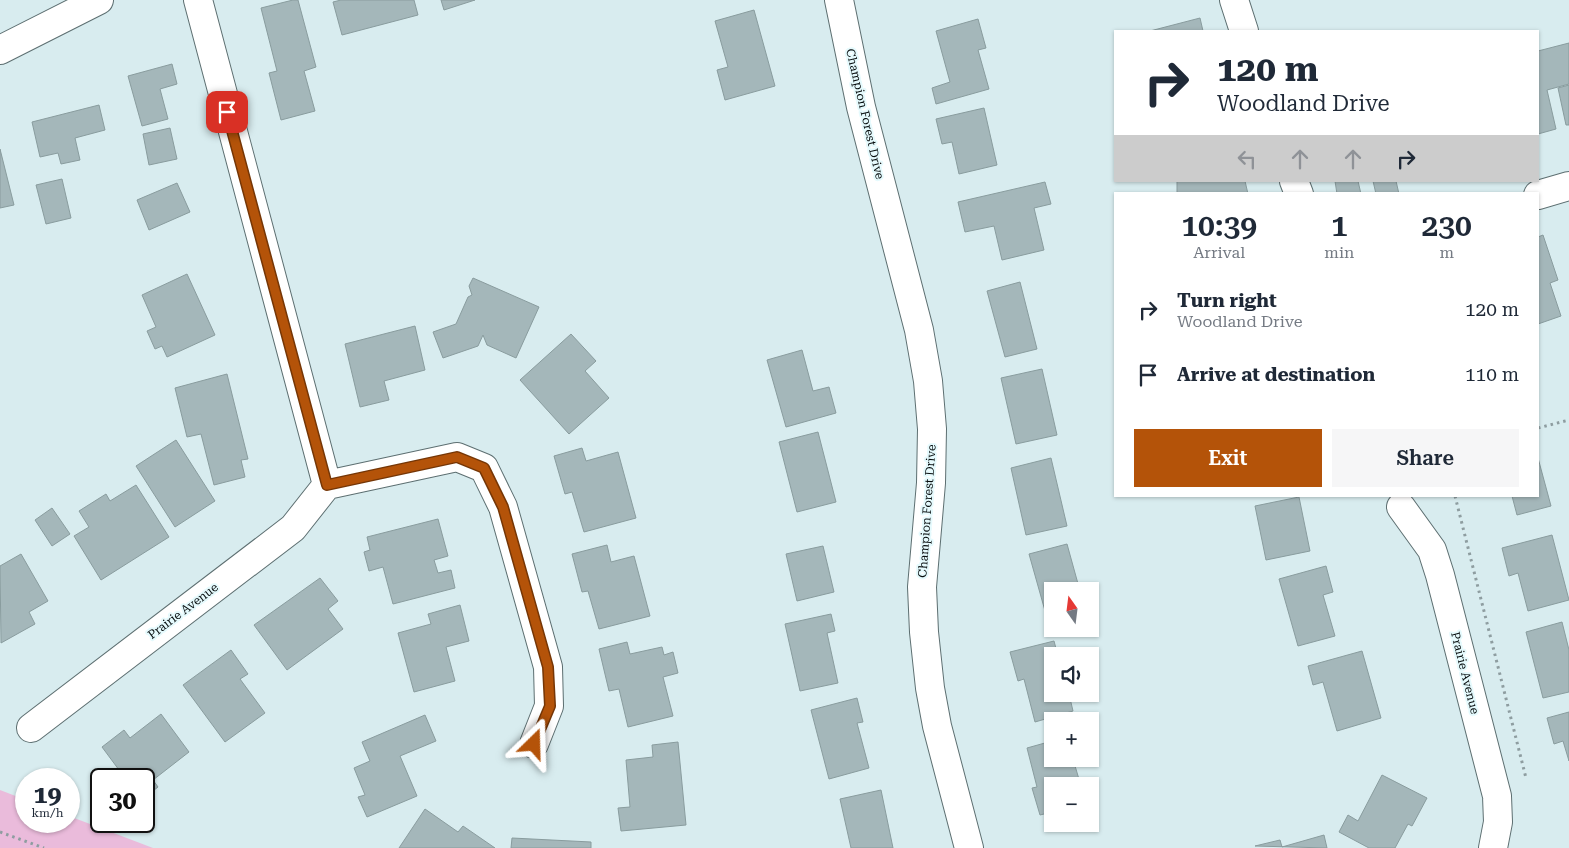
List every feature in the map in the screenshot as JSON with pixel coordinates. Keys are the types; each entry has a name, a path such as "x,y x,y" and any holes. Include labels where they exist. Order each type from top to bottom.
{"street":[{"path":"0,50 99,0"},
{"path":"198,0 327,485 457,457 484,468 503,507 548,667 550,706 534,744"},
{"name":"Champion Forest Drive","path":"839,0 861,107 919,330 928,381 932,429 931,482 922,587 924,632 930,688 937,726 969,848"},
{"path":"1234,0 1244,30"},
{"path":"1539,195 1569,186"},
{"name":"Prairie Avenue","path":"31,728 293,528 327,485"},
{"name":"Prairie Avenue","path":"1400,507 1432,550 1440,575 1496,796 1498,822 1493,848"}],"path":[{"path":"1539,428 1569,420"},
{"path":"1455,497 1526,778"},
{"path":"0,832 44,848"}],"shaded area":[{"path":"0,790 15,796 15,833 80,833 80,820 90,824 90,833 114,833 153,848 0,848"}],"building":[{"path":"298,0 316,67 304,71 315,111 281,120 269,73 277,71 261,8"},
{"path":"341,0 414,0 418,15 342,35 333,2"},
{"path":"441,0 475,0 444,10"},
{"path":"754,10 775,86 725,100 717,70 728,67 715,21"},
{"path":"1200,18 1203,30 1154,30"},
{"path":"978,19 986,48 978,50 989,89 936,104 932,88 950,82 936,31"},
{"path":"1569,43 1569,84 1547,90 1556,129 1539,134 1539,51"},
{"path":"172,64 177,84 160,89 168,119 142,126 128,76"},
{"path":"1569,85 1569,125 1566,125 1558,88"},
{"path":"99,105 105,130 75,138 80,160 61,164 58,153 40,157 32,122"},
{"path":"984,108 997,165 959,174 952,142 942,144 936,119"},
{"path":"170,128 177,159 149,165 143,134"},
{"path":"0,149 14,205 0,208"},
{"path":"62,179 71,218 46,224 36,185"},
{"path":"1045,182 1051,204 1034,208 1044,250 1002,260 994,226 965,232 958,202"},
{"path":"1177,182 1245,182 1248,192 1177,192"},
{"path":"1335,182 1358,182 1361,192 1337,192"},
{"path":"1373,182 1396,182 1399,192 1376,192"},
{"path":"177,183 190,212 149,230 137,200"},
{"path":"1543,235 1558,280 1550,283 1561,316 1539,324 1539,237"},
{"path":"187,274 215,335 167,357 162,346 155,349 147,331 156,327 142,295"},
{"path":"473,278 539,307 516,358 487,345 483,335 478,346 443,358 433,332 456,324 468,297 472,295 469,286"},
{"path":"1020,282 1037,349 1005,357 987,291"},
{"path":"415,326 425,370 384,381 389,400 360,407 345,344"},
{"path":"571,334 596,361 585,371 609,398 569,434 520,380"},
{"path":"802,350 813,391 829,387 836,413 786,427 767,360"},
{"path":"1042,369 1057,435 1016,444 1001,378"},
{"path":"227,374 248,459 241,460 245,477 214,485 201,434 187,437 175,388"},
{"path":"818,432 836,502 797,512 779,442"},
{"path":"176,440 215,501 175,527 136,466"},
{"path":"582,448 586,461 618,452 636,518 584,532 572,492 565,494 554,456"},
{"path":"1051,458 1067,526 1026,535 1011,468"},
{"path":"1539,462 1551,506 1517,515 1512,497 1539,497"},
{"path":"136,485 169,537 101,580 74,536 89,527 79,511 106,494 110,501"},
{"path":"1299,497 1310,551 1266,560 1255,506"},
{"path":"52,508 70,534 52,546 35,520"},
{"path":"438,519 448,556 434,560 438,573 451,570 455,588 393,604 383,567 369,571 364,552 370,550 367,537"},
{"path":"1552,535 1569,600 1528,611 1518,573 1509,576 1502,548"},
{"path":"1067,544 1078,582 1044,582 1044,607 1029,554"},
{"path":"607,545 611,562 634,556 650,616 599,629 588,591 582,592 572,554"},
{"path":"823,546 834,592 797,601 786,554"},
{"path":"21,554 48,601 29,612 35,624 1,643 0,566"},
{"path":"1326,566 1333,592 1323,595 1335,636 1298,646 1279,579"},
{"path":"320,578 338,601 328,609 343,629 287,670 254,625"},
{"path":"460,605 469,641 446,647 455,681 414,692 398,633 431,624 428,614"},
{"path":"831,614 835,631 827,633 838,683 800,691 785,624"},
{"path":"1562,622 1569,650 1569,692 1543,698 1526,632"},
{"path":"1054,641 1056,647 1044,647 1044,702 1071,702 1073,711 1044,712 1044,719 1035,722 1024,679 1018,681 1010,652"},
{"path":"627,642 630,654 662,647 664,655 673,652 678,673 663,677 673,716 628,727 619,689 609,691 599,649"},
{"path":"231,650 248,674 240,679 265,713 225,742 183,685"},
{"path":"1362,651 1381,718 1337,731 1323,682 1313,685 1308,666"},
{"path":"857,698 863,722 857,723 869,768 829,779 811,710"},
{"path":"1569,712 1569,761 1563,741 1554,744 1547,718"},
{"path":"161,714 189,752 155,778 155,768 118,768 102,747 124,730 130,738"},
{"path":"425,715 436,741 400,756 417,796 367,817 358,797 365,795 354,768 370,761 362,742"},
{"path":"678,742 686,825 621,831 618,808 630,807 626,760 653,757 652,745"},
{"path":"1044,743 1044,767 1075,767 1078,777 1044,777 1044,814 1040,815 1032,788 1037,787 1027,748"},
{"path":"1382,775 1427,798 1412,826 1408,824 1395,848 1369,848 1339,832 1348,815 1358,821"},
{"path":"881,790 893,848 851,848 840,799"},
{"path":"425,809 458,832 463,826 495,848 399,848"},
{"path":"1324,835 1327,848 1283,847"},
{"path":"512,838 591,842 591,848 511,848"},
{"path":"1280,840 1282,847 1255,846"}],"route":[{"path":"227,112 327,485 457,457 484,468 503,507 548,667 550,706 534,744"}]}
